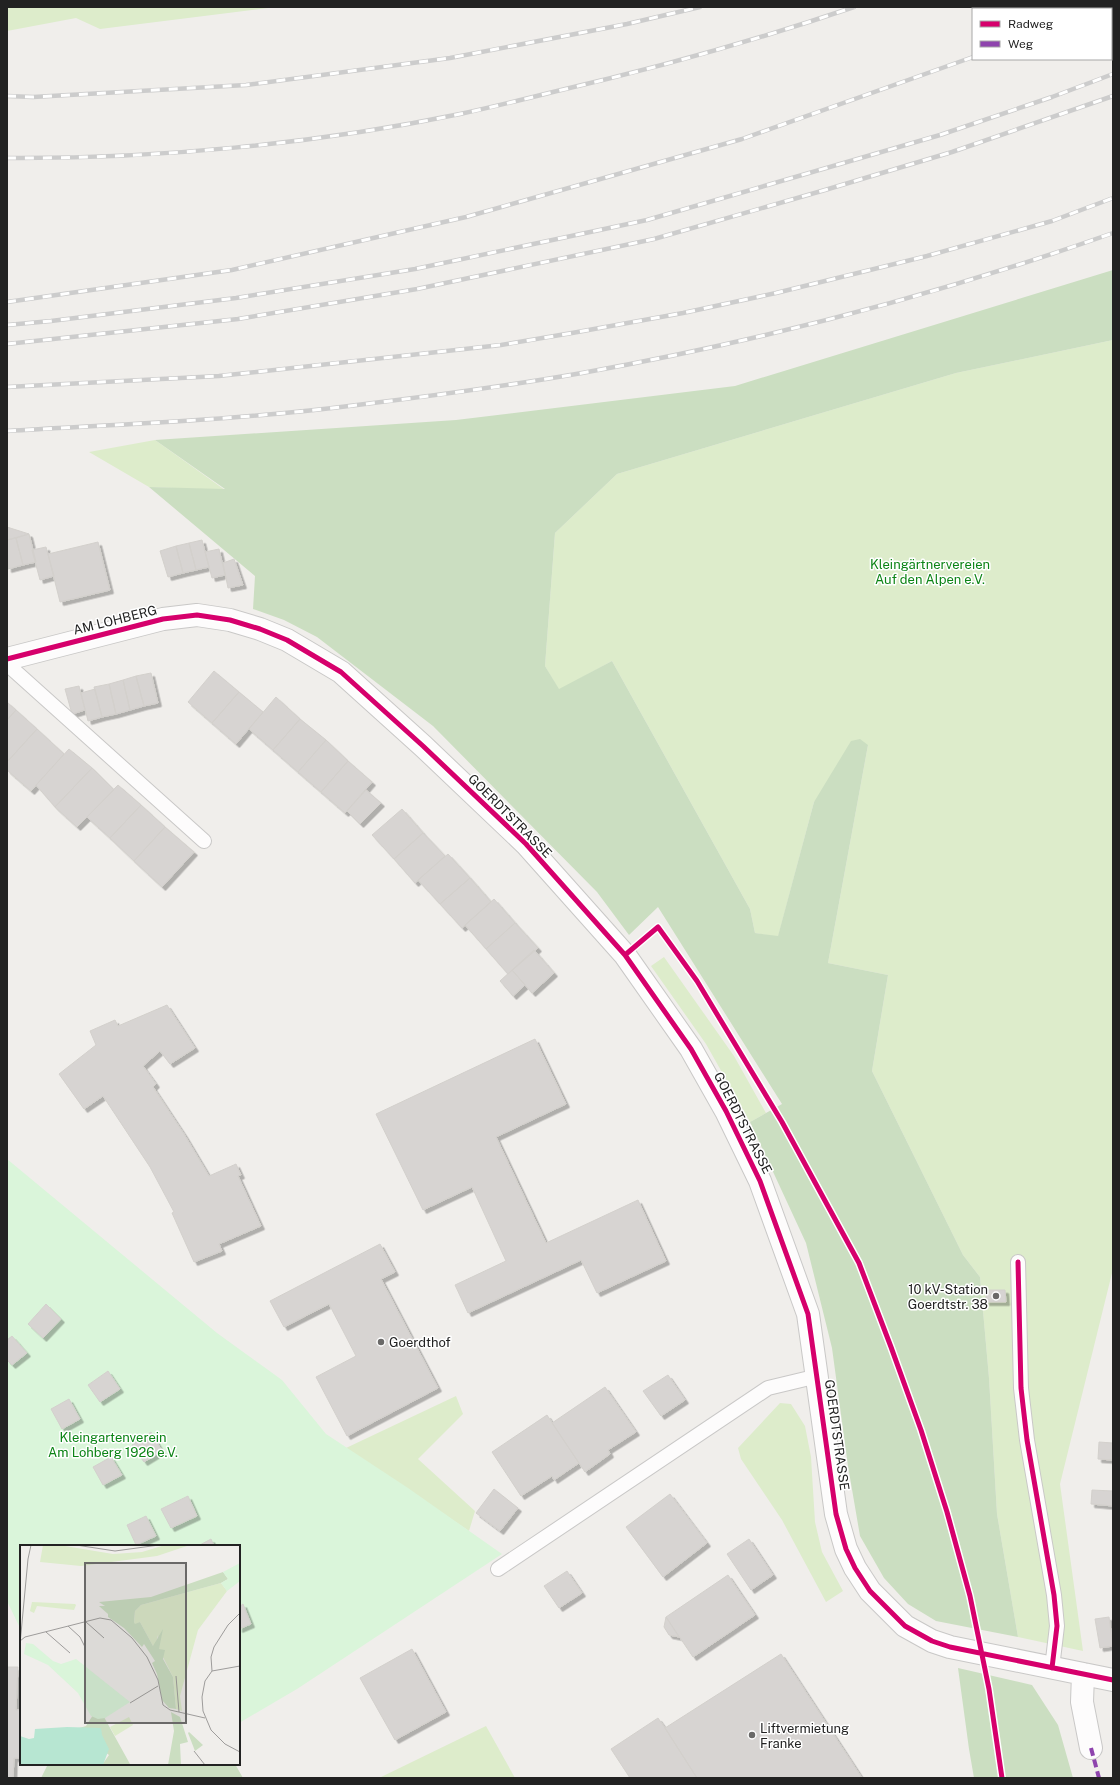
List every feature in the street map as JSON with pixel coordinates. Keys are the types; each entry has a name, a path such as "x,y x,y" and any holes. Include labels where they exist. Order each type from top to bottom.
{"street":[{"name":"AM LOHBERG","path":"7,659 163,619 197,615 230,620"},
{"name":"GOERDTSTRASSE","path":"230,620 260,629 287,640 341,672 423,746 526,844 624,955 691,1049 726,1112 760,1181 808,1314 818,1376 836,1514 846,1549 855,1568 870,1591 905,1626 932,1640 950,1646 1113,1680"},
{"path":"1083,1674 1082,1702 1091,1748"}],"lane":[{"path":"7,664 204,842"},
{"path":"1018,1262 1023,1403 1027,1440 1056,1611 1057,1626 1052,1668"},
{"name":"GOERDTSTRASSE","path":"498,1570 768,1388 818,1376"}],"green space":[{"path":"7,7 276,7 100,29 76,18 7,31"},
{"path":"1113,270 1113,340 956,373 617,474 555,533 545,666 559,689 612,661 750,909 755,933 778,936 814,802 851,741 860,739 868,745 828,963 888,975 872,1071 963,1255 980,1277 989,1378 997,1514 1018,1637 936,1621 908,1604 884,1578 860,1536 848,1466 832,1348 806,1243 750,1122 782,1104 658,907 629,935 597,892 433,726 317,637 284,620 253,609 255,576 149,487 225,489 155,440 456,420 735,386"},
{"name":"Kleingärtnervereien Auf den Alpen e.V.","path":"1113,340 1113,1269 1060,1484 1083,1651 1018,1637 997,1514 989,1378 980,1277 963,1255 872,1071 888,975 828,963 868,745 814,802 778,937 755,933 750,909 612,661 559,690 545,666 555,533 617,474 956,373"},
{"path":"155,440 225,490 149,487 89,452"},
{"path":"664,957 734,1056 766,1113 750,1122 706,1044 651,966"},
{"name":"Kleingartenverein Am Lohberg 1926 e.V.","path":"7,1159 217,1333 282,1380 326,1434 408,1488 502,1554 297,1689 240,1722 240,1545 20,1545 20,1628 7,1601"},
{"path":"456,1396 463,1414 418,1459 475,1511 469,1531 346,1448"},
{"path":"780,1403 791,1404 805,1426 811,1457 815,1522 822,1552 843,1591 826,1602 782,1520 741,1459 738,1448"},
{"path":"958,1668 1032,1685 1058,1725 1073,1778 974,1778"},
{"path":"486,1726 515,1778 379,1778"},
{"path":"48,1765 236,1765 243,1778 41,1778"}],"building":[{"path":"7,527 29,534 7,540"},
{"path":"29,534 36,562 23,565 16,538"},
{"path":"16,538 23,565 8,569 7,540"},
{"path":"202,540 209,567 196,570 189,543"},
{"path":"98,542 110,590 60,602 48,554"},
{"path":"189,543 196,570 183,573 176,546"},
{"path":"176,546 183,573 168,577 160,551"},
{"path":"46,547 54,576 40,580 32,550"},
{"path":"219,549 225,575 212,578 205,552"},
{"path":"234,559 243,585 228,588 223,563"},
{"path":"214,671 239,692 212,723 188,702"},
{"path":"151,673 158,703 144,706 136,676"},
{"path":"136,676 144,706 130,710 123,680"},
{"path":"123,680 130,710 116,714 109,684"},
{"path":"109,684 116,714 102,717 94,687"},
{"path":"79,686 85,710 72,714 65,689"},
{"path":"95,689 102,717 88,721 81,693"},
{"path":"239,692 263,712 236,744 212,723"},
{"path":"276,697 300,719 273,750 249,729"},
{"path":"7,702 16,710 7,720"},
{"path":"16,710 37,729 7,762 7,720"},
{"path":"300,719 326,740 298,772 273,750"},
{"path":"37,729 64,754 31,791 7,770 7,762"},
{"path":"326,740 348,761 321,792 298,772"},
{"path":"69,749 92,768 55,807 36,785"},
{"path":"348,761 372,782 345,813 321,792"},
{"path":"92,768 114,790 77,827 55,807"},
{"path":"118,785 141,805 110,838 87,817"},
{"path":"366,790 381,803 360,824 347,811"},
{"path":"141,805 165,827 134,861 110,838"},
{"path":"402,809 423,833 394,859 372,835"},
{"path":"165,827 194,852 162,887 134,861"},
{"path":"423,833 445,856 415,883 394,859"},
{"path":"448,854 470,878 440,904 418,880"},
{"path":"470,878 491,902 462,928 440,904"},
{"path":"494,899 515,923 486,949 465,925"},
{"path":"515,923 538,948 508,974 486,949"},
{"path":"534,950 554,973 532,993 512,970"},
{"path":"512,970 525,985 513,996 500,981"},
{"path":"167,1005 195,1048 170,1064 160,1051 143,1066 156,1084 153,1087 184,1134 209,1176 236,1164 241,1175 238,1176 261,1226 219,1244 222,1251 194,1262 172,1213 174,1212 150,1167 103,1096 84,1109 59,1074 96,1045 90,1031 115,1020 118,1026"},
{"path":"535,1039 566,1104 496,1137 546,1243 638,1200 666,1261 597,1293 581,1260 468,1313 455,1285 506,1261 472,1187 423,1210 376,1114"},
{"name":"Goerdthof","path":"380,1244 395,1272 381,1279 438,1388 347,1436 316,1377 356,1356 329,1304 284,1327 270,1301"},
{"name":"10 kV-Station Goerdtstr. 38","path":"986,1290 1005,1290 1006,1302 986,1302"},
{"path":"46,1304 61,1319 43,1338 28,1324"},
{"path":"12,1336 27,1353 12,1365 7,1360 7,1340"},
{"path":"108,1371 120,1389 100,1402 88,1385"},
{"path":"668,1375 685,1400 661,1416 643,1391"},
{"path":"605,1387 636,1432 608,1450 610,1454 585,1472 552,1423"},
{"path":"69,1399 80,1419 62,1429 51,1409"},
{"path":"547,1415 579,1463 554,1480 552,1476 521,1496 492,1452"},
{"path":"151,1432 162,1451 144,1462 132,1445"},
{"path":"1099,1442 1113,1443 1113,1460 1098,1459"},
{"path":"111,1457 122,1475 103,1485 93,1467"},
{"path":"494,1489 518,1508 500,1531 476,1513"},
{"path":"1092,1490 1113,1491 1113,1506 1091,1504"},
{"path":"670,1494 707,1543 663,1577 626,1527"},
{"path":"188,1496 197,1516 171,1528 161,1509"},
{"path":"146,1516 156,1536 136,1545 127,1525"},
{"path":"211,1539 214,1545 200,1545"},
{"path":"749,1539 773,1575 751,1590 727,1554"},
{"path":"567,1571 582,1593 559,1608 544,1586"},
{"path":"728,1575 755,1615 693,1657 666,1617"},
{"path":"243,1604 251,1624 240,1629 240,1606"},
{"path":"666,1617 679,1637 669,1635 664,1627"},
{"path":"1109,1617 1113,1646 1100,1648 1095,1619"},
{"path":"412,1649 446,1712 395,1740 360,1678"},
{"path":"781,1654 862,1778 697,1778 665,1728"},
{"path":"7,1667 18,1667 16,1710 20,1710 20,1758 14,1758 13,1778 7,1778"},
{"path":"658,1718 697,1778 630,1778 611,1749"}],"railway":[{"path":"7,96 33,97 246,85 450,58 627,24 700,7"},
{"path":"7,158 120,156 235,148 349,134 405,125 485,109 632,73 707,53 854,7"},
{"path":"7,302 232,270 466,217 742,139 972,57"},
{"path":"7,325 236,298 415,269 647,220 940,135 1052,97 1113,74"},
{"path":"7,344 238,319 417,289 654,239 952,152 1113,96"},
{"path":"7,387 219,376 501,345 572,333 683,313 776,293 927,256 1052,221 1113,198"},
{"path":"7,431 182,421 313,410 385,402 582,373 717,346 850,314 982,276 1113,233"}],"marked path":[{"path":"1091,1748 1099,1778"}],"cycle path":[{"path":"7,659 163,619 197,615 230,620 260,629 287,640 341,672 423,746 526,844 625,955 691,1049 726,1111 760,1181 808,1314 836,1514 846,1549 855,1568 870,1591 905,1626 932,1641 950,1647 1113,1680"},
{"path":"625,955 658,927 697,981 782,1122 859,1263 921,1430 947,1512 970,1596 989,1689 1002,1778"},
{"path":"1018,1262 1021,1388 1027,1440 1054,1595 1057,1626 1052,1668"}],"place":[{"name":"10 kV-Station Goerdtstr. 38","path":"996,1296"},
{"name":"Goerdthof","path":"381,1342"},
{"name":"Liftvermietung Franke","path":"752,1735"}]}
